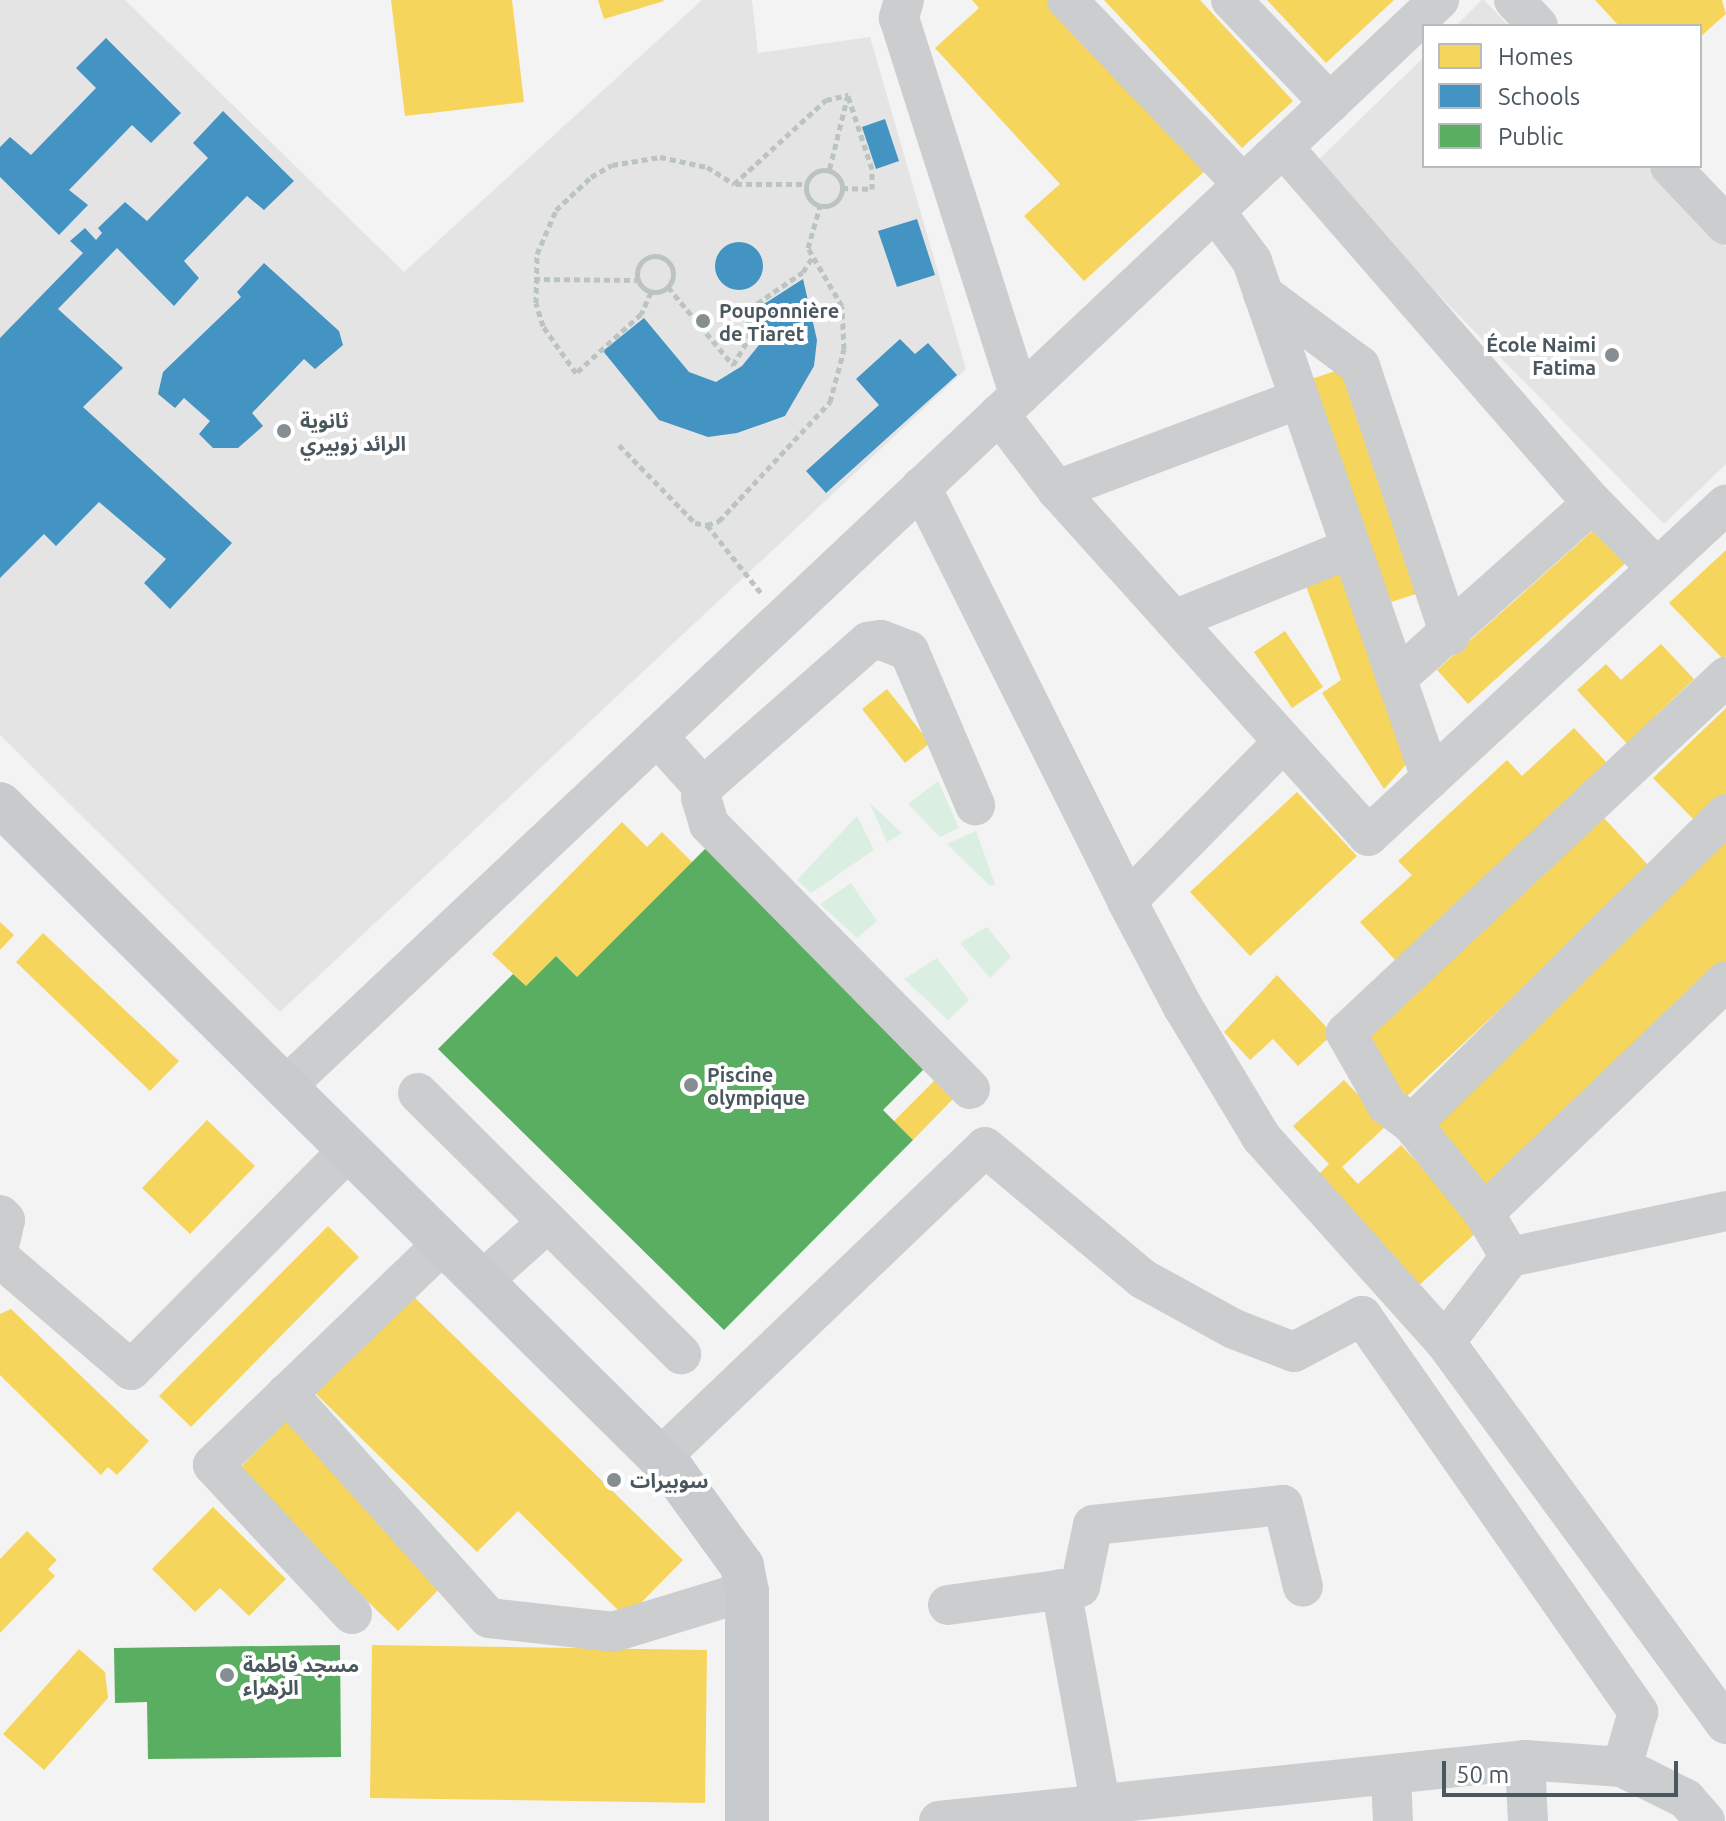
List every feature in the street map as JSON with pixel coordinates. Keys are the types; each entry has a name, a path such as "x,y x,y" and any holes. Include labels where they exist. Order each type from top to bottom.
{"main road":[{"path":"5,819 661,1457 742,1566 747,1591 747,1821"}],"street":[{"path":"904,0 899,18 1009,404 1057,490 1368,836 1726,504"},
{"path":"1067,0 1229,198 1431,778"},
{"path":"1231,0 1330,103"},
{"path":"284,1088 1439,0"},
{"path":"1514,0 1536,24"},
{"path":"1283,147 1593,503 1656,567"},
{"path":"1672,168 1726,225"},
{"path":"1263,294 1360,366 1450,635"},
{"path":"1057,490 1299,399"},
{"path":"921,487 1127,901 1183,1007 1261,1137 1445,1342 1726,1724"},
{"path":"1396,679 1450,635 1593,503"},
{"path":"1174,620 1351,548"},
{"path":"703,787 868,642 881,640 909,651 975,805"},
{"path":"1510,1257 1484,1213 1412,1124 1387,1105 1346,1033 1726,677"},
{"path":"657,736 703,787 703,811 709,824 970,1089"},
{"path":"1127,901 1283,742"},
{"path":"1412,1124 1726,814"},
{"path":"1484,1213 1726,981"},
{"path":"418,1093 681,1354"},
{"path":"661,1457 985,1147 1143,1279 1234,1329 1294,1352 1362,1316 1638,1712 1622,1767"},
{"path":"0,1258 131,1370 348,1151"},
{"path":"1445,1342 1510,1257 1726,1211"},
{"path":"0,1215 5,1220 0,1241"},
{"path":"481,1282 548,1222"},
{"path":"352,1614 213,1465 443,1244"},
{"path":"287,1393 489,1618 613,1632 747,1591"},
{"path":"948,1605 1080,1587 1093,1525 1283,1505 1303,1587"},
{"path":"1061,1589 1101,1806"},
{"path":"1525,1760 1528,1821"},
{"path":"939,1821 1525,1760 1622,1767 1686,1799 1705,1821"},
{"path":"1391,1776 1393,1821"}],"path":[{"path":"829,171 848,95"},
{"path":"734,184 826,100 848,95"},
{"path":"842,188 872,189 872,169 848,95"},
{"path":"668,287 651,292 641,314 576,373 543,326 534,279 537,254 556,210 572,192 612,165 660,157 684,160 734,184 807,184 819,170 829,171 842,188"},
{"path":"807,184 812,201 820,206 837,201 842,188"},
{"path":"619,445 695,523 707,525 719,521 830,402 844,349 842,306 812,258 808,238 820,206"},
{"path":"637,280 642,262 660,257 673,270 668,287"},
{"path":"668,287 733,365 749,338 749,309 803,272 812,258"},
{"path":"534,279 637,280 651,292"},
{"path":"707,525 746,577 784,616"}],"shaded area":[{"name":"ثانوية الرائد زوبيري","path":"0,0 125,0 404,272 702,0 752,0 758,53 870,37 966,369 280,1012 0,735"},
{"path":"1484,0 1507,24 1458,24"},
{"name":"École Naimi Fatima","path":"1422,59 1422,168 1649,168 1726,247 1726,464 1664,524 1312,166"}],"green space":[{"path":"938,781 959,828 940,837 908,804"},
{"path":"869,802 902,833 887,842"},
{"path":"857,816 874,850 811,893 797,880"},
{"path":"976,831 995,884 990,886 947,844"},
{"path":"851,883 877,921 857,938 820,904"},
{"path":"987,927 1011,957 990,978 960,943"},
{"path":"937,958 969,1000 948,1020 904,979"}],"building: Homes":[{"path":"391,0 512,0 524,102 405,116"},
{"path":"598,0 663,0 664,1 604,19"},
{"path":"972,0 1051,0 1207,169 1084,281 1024,216 1060,184 935,48 979,8"},
{"path":"1104,0 1200,0 1293,101 1242,148"},
{"path":"1267,0 1394,0 1326,63"},
{"path":"1595,0 1722,0 1726,14 1702,35 1702,24 1617,24"},
{"path":"1348,367 1422,592 1382,605 1308,380"},
{"path":"1598,526 1629,560 1468,704 1437,670"},
{"path":"1726,550 1726,656 1723,659 1669,603"},
{"path":"1339,564 1412,758 1384,789 1322,693 1341,680 1303,578"},
{"path":"1285,631 1323,687 1292,708 1254,652"},
{"path":"1661,644 1694,679 1655,716 1661,722 1632,749 1577,690 1606,664 1621,680"},
{"path":"887,689 930,743 905,763 862,709"},
{"path":"1726,708 1726,794 1696,822 1653,778"},
{"path":"1574,728 1609,765 1397,962 1360,922 1412,875 1398,861 1507,760 1522,776"},
{"path":"1297,792 1357,856 1250,956 1190,892"},
{"path":"1603,817 1651,868 1407,1096 1359,1044"},
{"path":"622,822 647,847 662,832 692,862 577,977 556,956 526,986 492,954"},
{"path":"1726,840 1726,967 1484,1192 1421,1124"},
{"path":"0,922 14,935 0,950"},
{"path":"43,933 179,1061 150,1091 16,962"},
{"path":"1277,975 1333,1034 1298,1066 1273,1039 1250,1060 1224,1032"},
{"path":"935,1080 954,1098 913,1140 894,1121"},
{"path":"1344,1080 1387,1125 1342,1167 1358,1184 1401,1145 1480,1229 1414,1290 1312,1181 1329,1164 1293,1126"},
{"path":"207,1120 255,1166 190,1234 142,1188"},
{"path":"328,1226 359,1257 191,1427 159,1396"},
{"path":"408,1291 683,1560 626,1618 518,1511 477,1552 311,1389"},
{"path":"11,1309 149,1441 117,1475 108,1467 101,1475 0,1375 0,1314"},
{"path":"289,1418 451,1577 398,1631 236,1472"},
{"path":"213,1507 286,1579 249,1616 220,1588 195,1612 152,1569"},
{"path":"27,1531 57,1560 48,1569 55,1576 0,1633 0,1559"},
{"path":"372,1645 707,1650 705,1803 370,1798"},
{"path":"79,1649 105,1672 108,1698 44,1770 3,1734"}],"building: Schools":[{"path":"106,38 181,113 151,143 132,125 69,190 88,205 59,235 0,177 0,147 10,137 31,155 96,88 76,68"},
{"path":"223,111 294,181 264,210 247,196 184,261 199,278 174,306 117,248 58,309 123,368 83,407 232,543 170,609 144,583 166,559 99,502 56,546 44,534 0,578 0,338 83,253 70,241 85,228 96,240 102,233 98,228 125,202 147,221 208,158 193,143"},
{"path":"885,119 899,161 876,169 862,127"},
{"path":"917,219 935,275 897,287 878,231"},
{"path":"739,242 756,249 763,266 756,283 739,290 722,283 715,266 722,249"},
{"path":"264,263 339,331 343,345 315,369 304,359 252,413 263,426 238,448 213,448 199,434 210,421 184,398 175,408 158,394 163,372 241,297 237,292"},
{"path":"803,279 817,340 814,366 785,416 737,433 708,437 659,420 603,351 644,318 689,372 716,382 742,366 759,345 753,311"},
{"path":"900,339 915,354 928,343 957,375 826,493 806,471 879,405 856,379"}],"building: Public":[{"name":"Piscine olympique","path":"712,842 933,1060 883,1110 913,1140 724,1330 438,1049 513,974 526,986 556,956 577,977"},
{"name":"مسجد فاطمة الزهراء","path":"340,1645 341,1757 148,1759 147,1702 115,1703 114,1648"}],"place":[{"name":"Pouponnière de Tiaret","path":"703,321"},
{"name":"École Naimi Fatima","path":"1612,355"},
{"name":"ثانوية الرائد زوبيري","path":"284,431"},
{"name":"Piscine olympique","path":"691,1085"},
{"name":"سوبيرات","path":"614,1480"},
{"name":"مسجد فاطمة الزهراء","path":"227,1675"}]}
